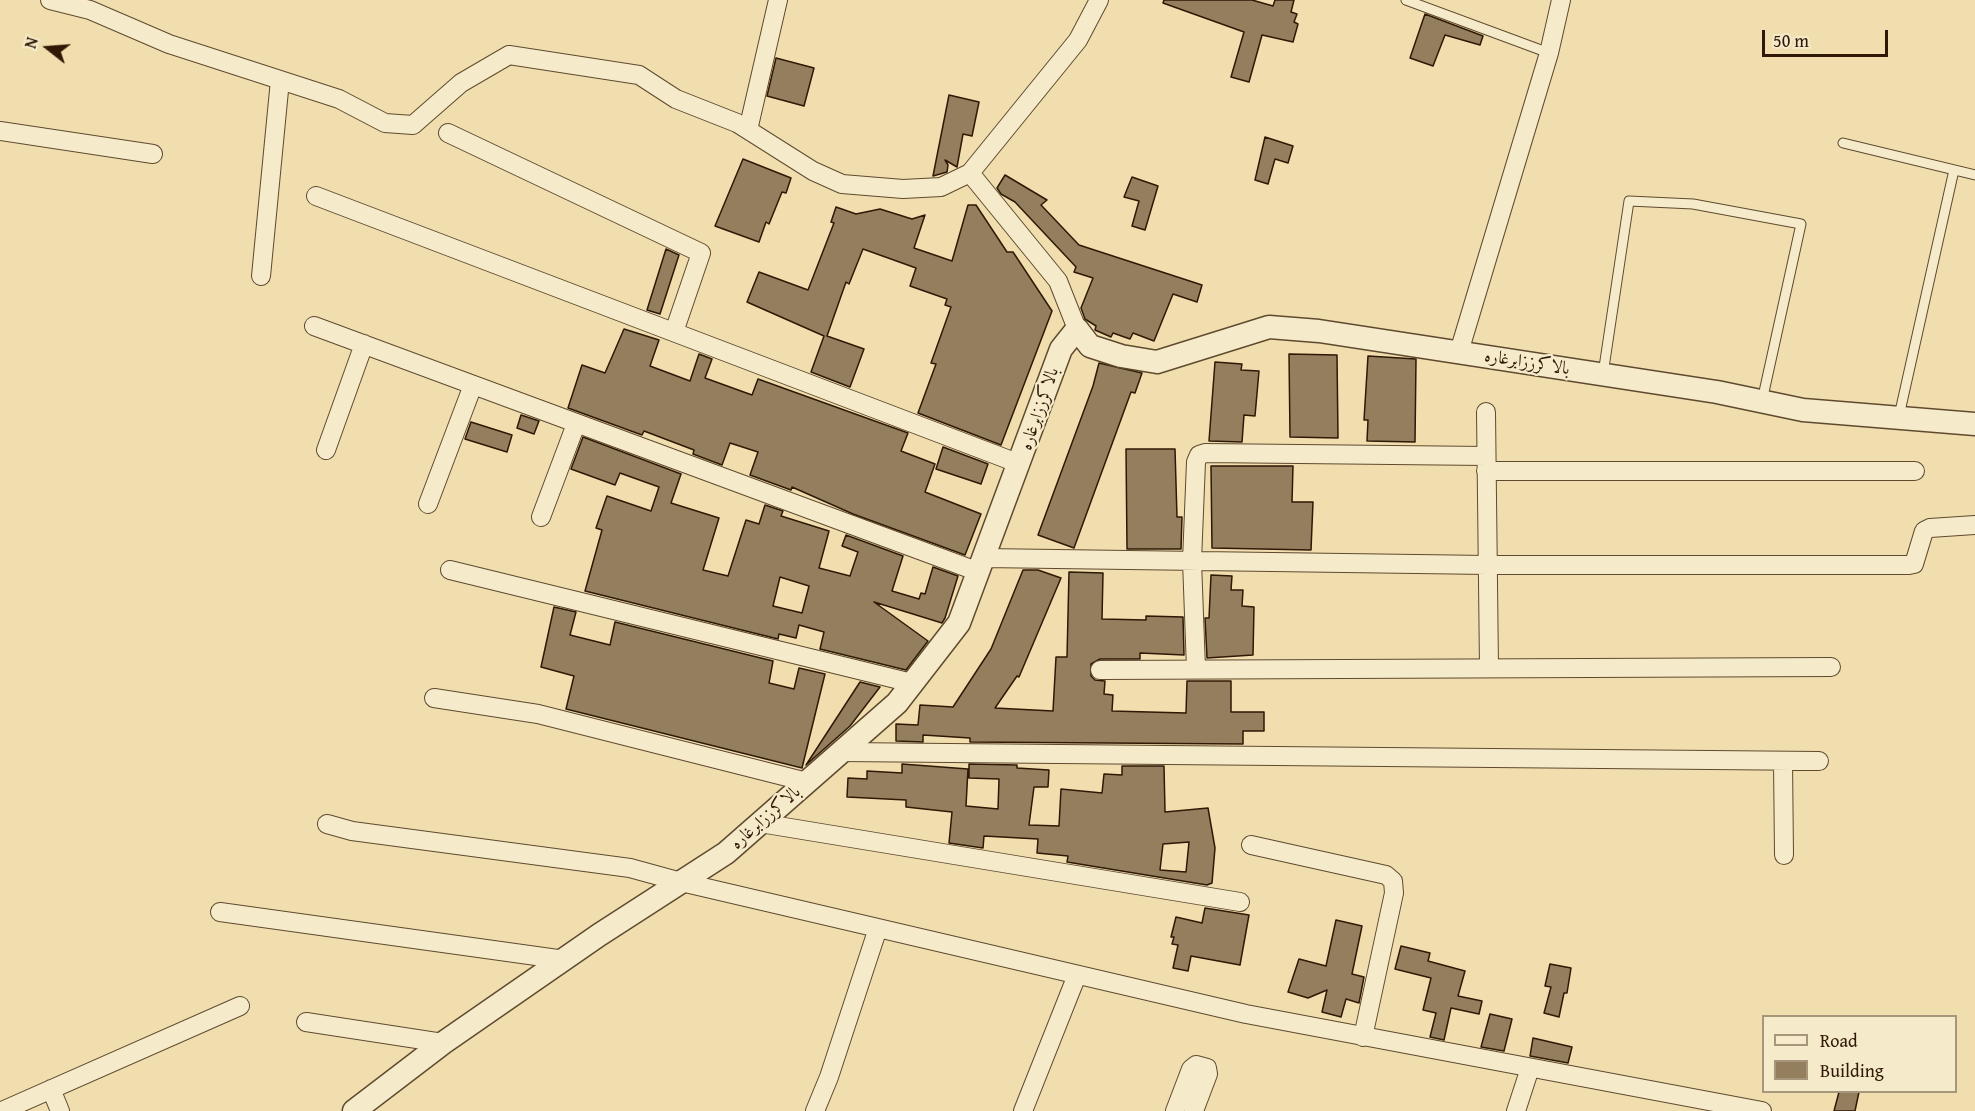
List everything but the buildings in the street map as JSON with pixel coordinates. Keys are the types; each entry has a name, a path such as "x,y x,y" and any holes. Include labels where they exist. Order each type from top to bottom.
{"street":[{"path":"50,0 91,5 169,44 339,99 385,123 413,125 461,83 509,55 639,75 676,99 748,130 813,171 842,184 903,189 941,187 970,173 1078,40 1099,0"},
{"path":"748,130 778,0"},
{"path":"1459,352 1549,53 1561,0"},
{"path":"261,276 280,80"},
{"path":"0,131 153,154"},
{"path":"448,133 701,253 674,332"},
{"path":"970,173 1059,281 1077,329"},
{"path":"316,196 1020,464"},
{"path":"314,326 576,424 981,565 1192,561 1488,565 1909,565 1914,564 1924,531 1930,528 1975,525"},
{"name":"بالاکرززابرغاره","path":"354,1111 443,1043 726,853 897,703 959,623 1061,349 1077,329 1090,346 1122,356 1157,362 1269,327 1319,331 1603,374 1803,410 1975,424"},
{"path":"326,450 364,344"},
{"path":"428,504 473,385"},
{"path":"1486,412 1489,668"},
{"path":"541,517 576,424"},
{"path":"1196,669 1192,561 1196,462 1199,455 1205,453 1486,464 1916,471"},
{"path":"450,570 912,683"},
{"path":"1100,670 1831,667"},
{"path":"434,698 538,714 807,782"},
{"path":"841,752 1819,761"},
{"path":"1783,761 1784,855"},
{"path":"760,823 1240,902"},
{"path":"327,824 352,831 630,868 681,882 1246,1014 1530,1068 1718,1107 1762,1111"},
{"path":"1251,845 1386,875 1393,881 1394,893 1363,1037"},
{"path":"220,912 565,960"},
{"path":"815,1111 829,1077 878,928"},
{"path":"1023,1111 1077,975"},
{"path":"2,1111 240,1006"},
{"path":"306,1022 443,1043"},
{"path":"1516,1111 1530,1068"},
{"path":"51,1089 60,1111"}],"lane":[{"path":"1406,0 1549,53"},
{"path":"1843,143 1975,175"},
{"path":"1899,418 1954,170"},
{"path":"1603,374 1629,201 1693,204 1801,224 1762,401"}]}
